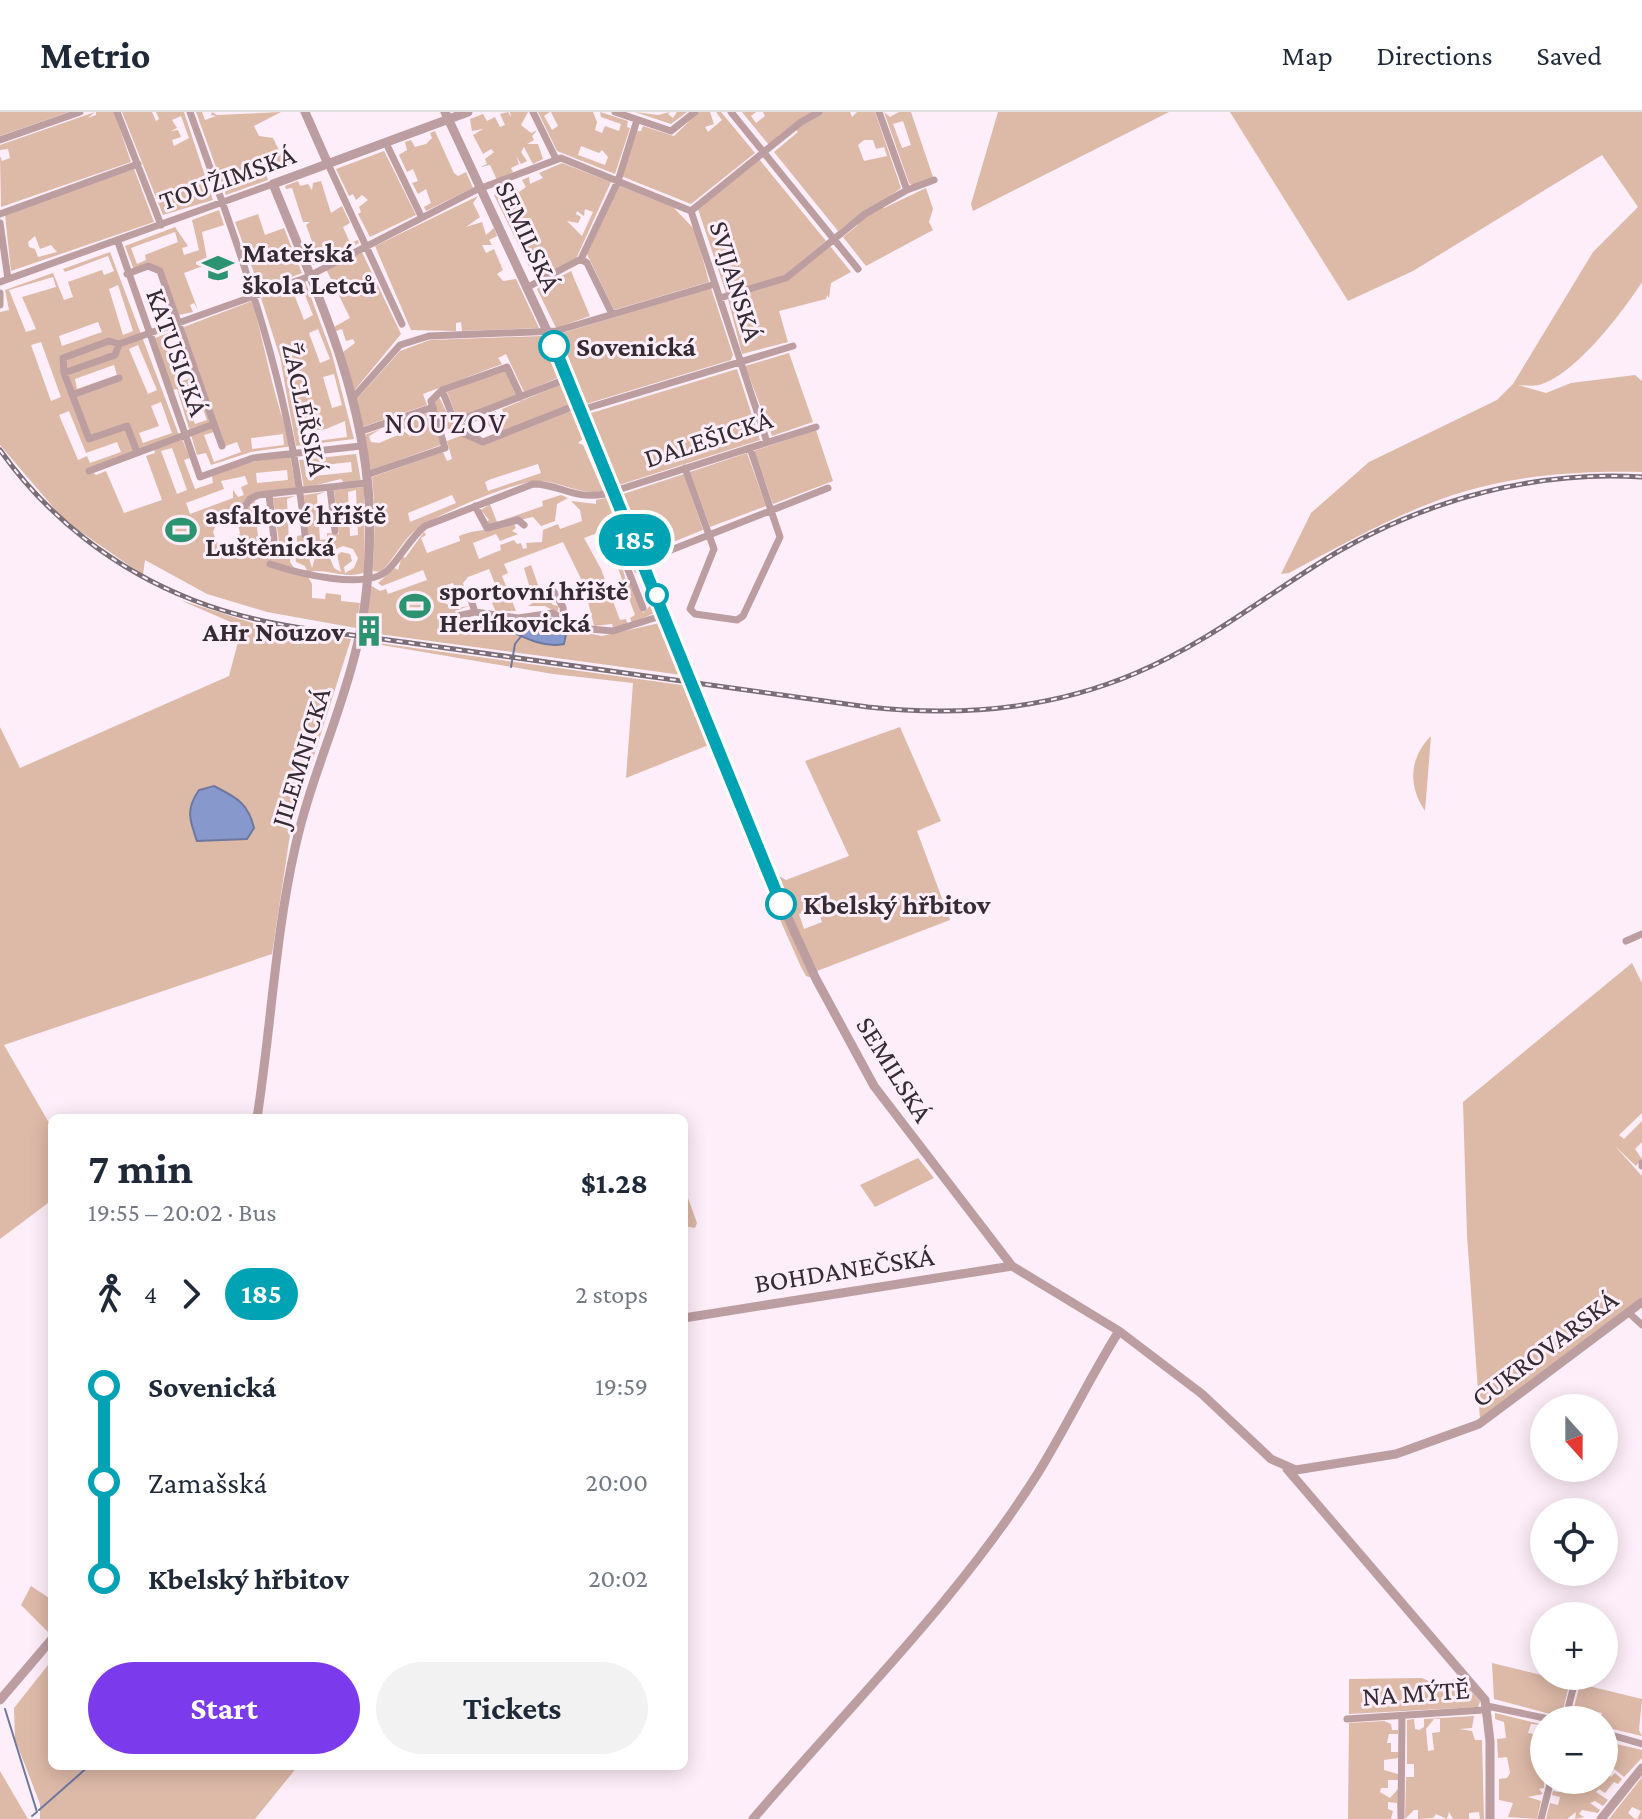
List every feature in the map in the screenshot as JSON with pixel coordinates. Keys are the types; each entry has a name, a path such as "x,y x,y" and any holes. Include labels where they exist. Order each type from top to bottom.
{"street":[{"path":"0,140 80,112"},
{"path":"117,112 161,225"},
{"name":"ŽACLÉŘSKÁ","path":"190,112 269,336 296,453 305,535"},
{"path":"305,112 402,324"},
{"name":"TOUŽIMSKÁ","path":"2,281 118,242 222,201 386,143 447,116 468,112"},
{"path":"137,452 127,426 89,439 64,373 63,358 109,341 119,344 255,295 309,273 421,216 556,159 533,112"},
{"path":"615,112 671,131 695,112"},
{"path":"731,112 858,269"},
{"path":"691,211 763,152 819,112"},
{"path":"879,112 907,190"},
{"name":"SEMILSKÁ","path":"447,116 569,378 772,884 860,1062 934,1168 1012,1266 1119,1331 1192,1386 1271,1459 1287,1469 1456,1662 1487,1706"},
{"path":"528,287 581,259 618,181 637,120"},
{"path":"386,143 421,216"},
{"name":"SVIJANSKÁ","path":"556,159 691,211 767,442"},
{"path":"0,214 138,164"},
{"path":"720,298 786,278 865,214 907,190 934,180"},
{"name":"JILEMNICKÁ","path":"258,1114 295,848 318,763 355,655 367,580 367,479 352,399 309,273 273,184"},
{"path":"0,223 2,281"},
{"name":"KATUSICKÁ","path":"118,242 200,477 253,458 296,453"},
{"path":"581,259 587,263 612,314"},
{"path":"127,274 148,266 158,269 222,446"},
{"path":"352,399 400,345 429,336 549,333 715,284"},
{"path":"0,293 0,305"},
{"path":"64,373 115,355 119,344"},
{"path":"443,437 458,431 483,442 580,407 793,346"},
{"path":"449,458 432,397 442,390 507,367 521,397"},
{"path":"72,395 119,378"},
{"path":"455,422 569,378"},
{"path":"442,390 458,431"},
{"path":"359,432 433,407"},
{"path":"89,471 214,424"},
{"name":"DALEŠICKÁ","path":"367,580 390,568 407,543 425,526 533,484 544,484 577,497 614,491 816,427"},
{"path":"296,453 361,446"},
{"path":"233,523 250,499 330,488 367,479 445,448"},
{"path":"685,468 714,553 690,609 695,614 737,620 743,616 780,537 750,448"},
{"path":"330,488 335,531"},
{"path":"628,567 643,558 828,488"},
{"path":"269,494 274,539"},
{"path":"475,506 487,528 518,520 524,525"},
{"path":"614,534 643,608"},
{"path":"270,564 295,572 367,580"},
{"path":"554,592 563,607 564,620"},
{"path":"470,597 475,612"},
{"path":"458,616 475,612 518,618 553,613 585,630 613,631 664,615"},
{"path":"1626,941 1642,934"},
{"name":"BOHDANEČSKÁ","path":"688,1317 1012,1266"},
{"name":"CUKROVARSKÁ","path":"1287,1469 1305,1470 1396,1454 1471,1428 1499,1411 1642,1302"},
{"path":"1628,1312 1642,1325"},
{"path":"753,1819 890,1663 996,1532 1038,1473 1119,1331"},
{"path":"0,1700 48,1644"},
{"path":"1490,1819 1487,1706 1530,1715"},
{"name":"NA MÝTĚ","path":"1347,1719 1483,1710 1487,1706"},
{"path":"1401,1819 1402,1716"},
{"path":"1618,1737 1642,1744"},
{"path":"1601,1819 1642,1768"},
{"path":"1541,1819 1547,1794"}],"shaded area":[{"path":"0,112 69,112 0,136"},
{"path":"95,112 88,118 96,112 114,112 131,162 1,207 0,156 2,161 10,158 8,149 0,150 0,145"},
{"path":"122,112 152,112 156,121 159,119 156,112 184,112 213,200 163,215","holes":["181,116 189,138 174,146 172,140 181,137 178,130 171,131 177,128 172,120"]},
{"path":"196,112 202,112 205,120 216,116 211,115 212,112 217,115 281,112 254,126 259,136 273,138 284,160 264,169 268,180 226,195","holes":["242,160 244,168 255,163 260,177 238,180 235,171 243,170"]},
{"path":"508,112 511,117 510,112 528,112 521,125 531,133 537,130 532,136 534,140 527,144 538,144 543,159 533,164 524,147 521,152 527,161 521,164 516,156 519,164 511,168 513,172 497,180 490,165 480,167 487,164 485,159 494,152 491,149 483,154 473,135 483,129 472,131 470,119 483,114 487,121 495,117 500,127 505,125 500,114"},
{"path":"538,112 550,112 544,116 552,130 558,126 551,112 593,112 597,122 595,130 602,133 605,126 619,131 621,124 601,117 600,112 628,121 627,127 630,128 615,174 557,151","holes":["581,146 599,153 602,150 608,157 605,165 578,155"]},
{"path":"635,112 658,115 670,112 668,114 673,118 677,112 687,112 671,124"},
{"path":"699,112 710,112 714,124 705,127 708,132 722,120 716,112 721,112 755,153 691,204 621,176 637,131 641,131 643,126 674,136"},
{"path":"742,112 756,112 751,116 756,123 765,116 763,112 850,112 852,117 857,112 875,112 901,188 882,202 884,208 926,188 933,209 929,222 933,230 866,266 843,237 858,225 854,219 838,231 774,152 798,132 792,126 769,145","holes":["864,140 873,140 876,149 884,147 887,156 864,161 858,145"]},
{"path":"884,112 890,117 899,112 911,112 933,177 913,186 909,183","holes":["903,121 911,145 902,148 893,124"]},
{"path":"998,112 1169,112 973,211 971,204"},
{"path":"1230,112 1642,112 1642,282 1611,325 1569,368 1542,384 1518,385 1546,393 1571,383 1635,375 1642,381 1642,472 1554,475 1466,491 1398,517 1289,573 1281,574 1311,513 1369,462 1497,400 1513,384 1593,252 1638,207 1602,155 1413,271 1348,301"},
{"path":"435,131 454,173 458,176 466,172 473,188 426,211 424,207 431,203 426,189 418,194 412,183 418,181 413,169 407,172 399,155 407,150 405,142 411,140 415,147 426,144 432,138 430,133"},
{"path":"384,151 416,215 370,237 358,214 361,212 359,207 368,200 362,195 356,200 353,194 349,196 336,169"},
{"path":"759,159 826,241 783,276 726,293 698,209"},
{"path":"562,163 611,182 575,261 536,280 494,195 513,184 519,192 526,187 522,180 529,177 530,184 543,178 539,173","holes":["585,209 593,212 582,236 567,221 578,223 581,217 576,214 577,211 584,216"]},
{"path":"134,169 154,222 11,271 5,215","holes":["35,236 40,249 51,245 57,252 38,257 28,242"]},
{"path":"298,181 300,186 308,184 312,190 313,183 321,181 331,213 342,206 350,223 343,227 350,243 358,240 359,243 313,265 305,247 313,244 306,225 310,222 303,222 292,188 286,189 285,186"},
{"path":"618,185 673,207 695,230 709,282 614,310 587,254"},
{"path":"478,196 473,203 480,217 466,227 482,222 486,235 494,228 497,236 489,240 492,245 482,245 486,253 494,249 503,270 497,274 503,281 516,279 539,328 462,331 461,322 456,323 456,331 411,330 375,246"},
{"path":"219,210 224,225 202,232 208,264 184,273 198,310 194,303 190,305 193,312 179,315 163,270 150,264 134,270 125,246 175,227 188,246 182,248 184,255 199,250 192,220","holes":["175,232 178,242 145,255 146,260 137,264 131,248"]},
{"path":"258,214 265,235 284,228 302,273 260,289 235,222"},
{"path":"830,246 851,272 831,283 829,298 827,295 826,299 779,311 788,342 742,354 728,299 787,281"},
{"path":"110,252 179,435 89,469 96,475 106,471 124,513 162,500 146,456 155,453 154,449 182,439 190,458 184,460 195,489 213,483 212,476 246,463 290,456 296,487 254,495 259,547 267,546 267,541 279,542 273,498 295,496 287,499 289,543 297,543 297,536 308,534 304,495 325,492 317,495 320,540 327,539 327,533 339,534 334,490 364,487 365,572 350,575 320,571 306,573 312,584 312,598 325,599 326,593 341,595 341,601 360,603 356,628 267,612 207,594 145,560 143,575 65,521 0,445 0,312 9,310 5,290 53,273 64,300 73,297 68,282 102,270 104,275 114,271 108,256 65,272 63,269","holes":["53,277 56,287 22,297 36,329 26,332 9,290","118,285 133,331 123,335 109,289","98,322 102,332 62,346 59,336","41,342 61,397 51,401 31,345","138,345 157,390 148,394 129,349","114,365 117,375 77,389 75,379","161,402 172,433 143,443 139,433 159,426 151,406","69,411 86,453 117,442 121,452 90,463 87,456 78,460 59,415","172,448 187,490 177,494 161,451","287,470 288,480 257,483 256,473","245,476 248,484 241,487 244,495 238,497 233,490 233,498 190,514 186,503 224,489 221,481","356,490 358,535 350,536 348,492","233,520 232,527 238,525 240,533 235,544 226,546 217,542 213,532 217,523","301,544 311,547 316,554 312,568 307,551 299,551 295,555 296,562 305,566 307,571 295,569 290,562 291,551","343,546 353,549 358,558 354,568 345,573 344,567 352,561 350,554 341,552 337,555 341,572 334,568 330,558 334,550"]},
{"path":"362,252 401,334 354,391 343,352 355,343 353,339 346,341 342,329 336,331 334,327 350,318 326,269"},
{"path":"571,271 590,316 556,328 537,289"},
{"path":"305,281 332,354 354,439 296,446 280,357 261,298","holes":["301,285 313,315 304,320 292,289","318,329 330,359 320,363 309,333","334,374 342,405 332,408 323,377","345,421 347,437 301,443 300,432 326,429"]},
{"path":"711,288 733,355 731,360 586,404 559,334"},
{"path":"252,301 275,393 293,446 251,452 211,465 206,453 197,455 177,389 172,390 155,338","holes":["175,332 190,378 180,382 165,336","196,390 207,420 195,424 184,394","214,432 220,448 237,442 241,452 214,462 204,435","283,434 284,445 252,449 251,438"]},
{"path":"541,336 560,377 524,392 506,354 498,358 502,364 423,394 427,405 362,427 356,400 400,351 430,340"},
{"path":"789,353 813,422 772,436 745,366"},
{"path":"737,369 760,440 619,485 588,414"},
{"path":"505,370 517,395 457,418 447,392"},
{"path":"564,383 572,403 484,440 462,431 459,425 496,411 498,418 504,416 502,409","holes":["479,420 482,427 488,425 496,433 483,439 475,430 469,432 467,425"]},
{"path":"439,397 452,423 451,430 442,426 434,403"},
{"path":"574,407 586,436 578,443 583,445 603,491 585,491 537,481 491,494 421,526 381,572 373,571 375,513 372,477 443,452 447,461 452,459 447,441 463,435 483,444","holes":["538,464 541,473 488,491 485,482","452,495 456,503 410,522 408,513"]},
{"path":"429,412 441,445 371,470 364,435 381,429 369,436 371,442 379,443 405,432 411,437 408,427 404,429 402,424 389,426"},
{"path":"816,430 833,481 773,504 754,451"},
{"path":"747,453 766,506 710,527 690,472"},
{"path":"356,454 361,481 344,483 341,479 304,488 299,460","holes":["351,462 352,472 306,477 305,467"]},
{"path":"684,474 703,530 648,552 623,494"},
{"path":"561,495 568,498 557,504 555,521 541,526 533,517 491,526 485,523 489,520 481,510 490,504 497,522 543,506 542,501"},
{"path":"610,497 638,555 636,560 627,557 631,555 622,537 619,538 620,557 612,560 600,532 584,538 601,569 620,620 626,619 628,625 613,629 612,624 594,626 584,585 563,542 504,564 508,573 502,576 516,611 500,611 497,614 492,603 501,599 489,569 468,577 463,583 468,598 454,601 458,596 453,583 437,588 442,602 456,608 469,606 455,611 461,625 474,621 501,625 502,622 552,618 576,631 602,636 664,622 682,675 371,633 373,627 363,625 370,585 380,591 386,589 388,594 427,580 423,570 382,586 378,583 395,568 398,570 402,556 405,558 424,532 426,535 421,538 427,553 460,541 459,536 466,533 514,524 516,528 512,531 518,534 500,541 496,534 473,543 479,559 501,550 500,545 514,540 517,544 521,543 523,549 527,548 526,543 542,542 543,530 558,524 560,529 582,521 580,510 571,501 596,504 596,500"},
{"path":"621,562 626,581 630,579 643,613 651,605 639,574 634,572 635,567 640,567 650,599 659,611 632,623 630,618 635,615 616,563"},
{"path":"531,565 542,596 546,595 553,605 559,606 557,613 545,606 528,606 534,602 524,568"},
{"path":"180,600 256,624 351,639 291,828 272,954 4,1045 48,1121 48,1203 0,1239 0,727 20,768 229,676 242,627"},
{"path":"364,641 689,686 696,708 694,716 701,718 711,744 626,778 633,683 553,674 376,644 365,647"},
{"path":"693,684 700,685 777,875 786,880 849,856 805,761 900,727 941,821 917,831 950,920 817,971 762,855","holes":["817,907 822,922 804,929 799,914"]},
{"path":"1431,736 1425,811 1419,802 1413,772 1418,753"},
{"path":"773,886 816,979 806,976 801,967 766,888"},
{"path":"1632,963 1642,983 1642,1113 1619,1135 1624,1139 1642,1121 1642,1142 1635,1149 1642,1159 1636,1166 1615,1146 1642,1176 1642,1297 1480,1419 1467,1235 1463,1102"},
{"path":"918,1158 934,1178 875,1207 860,1185"},
{"path":"688,1198 697,1223 695,1228 688,1227"},
{"path":"31,1586 48,1597 48,1632 21,1605"},
{"path":"1492,1663 1530,1672 1530,1690 1568,1690 1564,1706 1530,1706 1530,1709 1494,1699"},
{"path":"48,1665 48,1770 295,1770 255,1819 40,1819 40,1804 15,1739 14,1708"},
{"path":"1459,1675 1480,1702 1478,1707 1349,1714 1349,1679 1422,1678 1443,1688"},
{"path":"1578,1690 1605,1690 1642,1699 1639,1730 1642,1736 1618,1730 1618,1706 1574,1706"},
{"path":"1495,1713 1530,1722 1530,1794 1543,1794 1528,1797 1541,1801 1537,1819 1508,1817 1513,1803 1499,1800 1499,1779 1507,1778 1510,1773 1507,1757 1498,1758 1497,1739 1506,1738 1504,1722 1495,1719"},
{"path":"1474,1716 1472,1728 1459,1729 1472,1731 1475,1740 1482,1740 1484,1819 1480,1819 1479,1812 1469,1813 1469,1819 1453,1819 1449,1812 1447,1819 1436,1814 1433,1818 1418,1819 1418,1810 1414,1810 1405,1819 1406,1777 1414,1777 1414,1764 1407,1764 1407,1720 1414,1719 1415,1729 1419,1730 1424,1727 1424,1719","holes":["1434,1719 1440,1719 1440,1732 1432,1733 1434,1750 1428,1751 1426,1729"]},
{"path":"1384,1721 1391,1724 1392,1730 1398,1730 1398,1734 1389,1734 1387,1743 1391,1743 1391,1752 1398,1752 1398,1758 1384,1760 1384,1770 1398,1774 1398,1780 1388,1780 1388,1788 1381,1788 1380,1792 1390,1798 1398,1789 1398,1819 1397,1803 1388,1802 1388,1809 1393,1811 1391,1819 1348,1819 1349,1723"},
{"path":"1618,1744 1642,1750 1642,1758 1624,1777 1618,1772"},
{"path":"0,1771 28,1819 0,1819"},
{"path":"1642,1777 1642,1819 1637,1819 1641,1811 1632,1807 1628,1813 1635,1819 1609,1819"},
{"path":"1599,1794 1608,1800 1603,1806 1595,1801 1590,1803 1600,1810 1598,1813 1582,1810 1579,1814 1584,1817 1575,1819 1576,1812 1567,1819 1546,1819 1550,1803 1558,1805 1560,1797 1552,1795"}],"water":[{"path":"555,620 567,629 564,644 543,644 510,631 512,624"},
{"path":"214,786 234,797 248,812 254,828 247,839 197,841 190,810 199,790"}],"waterway":[{"path":"511,667 515,644 522,635"},
{"path":"5,1709 37,1812 32,1816"},
{"path":"39,1810 84,1770"}],"railway":[{"path":"0,450 40,498 111,557 165,588 249,618 868,707 936,711 1038,702 1071,695 1136,673 1215,631 1339,551 1447,503 1485,492 1563,478 1642,477"}],"bus line":[{"name":"185","path":"554,346 643,558 689,682 781,904"}],"place":[{"name":"Mateřská škola Letců","path":"218,268"},
{"name":"Sovenická","path":"554,346"},
{"name":"asfaltové hřiště Luštěnická","path":"181,530"},
{"name":"sportovní hřiště Herlíkovická","path":"415,606"},
{"name":"AHr Nouzov","path":"369,631"},
{"name":"Kbelský hřbitov","path":"781,904"}],"district":[{"name":"NOUZOV","path":"446,423"}]}
